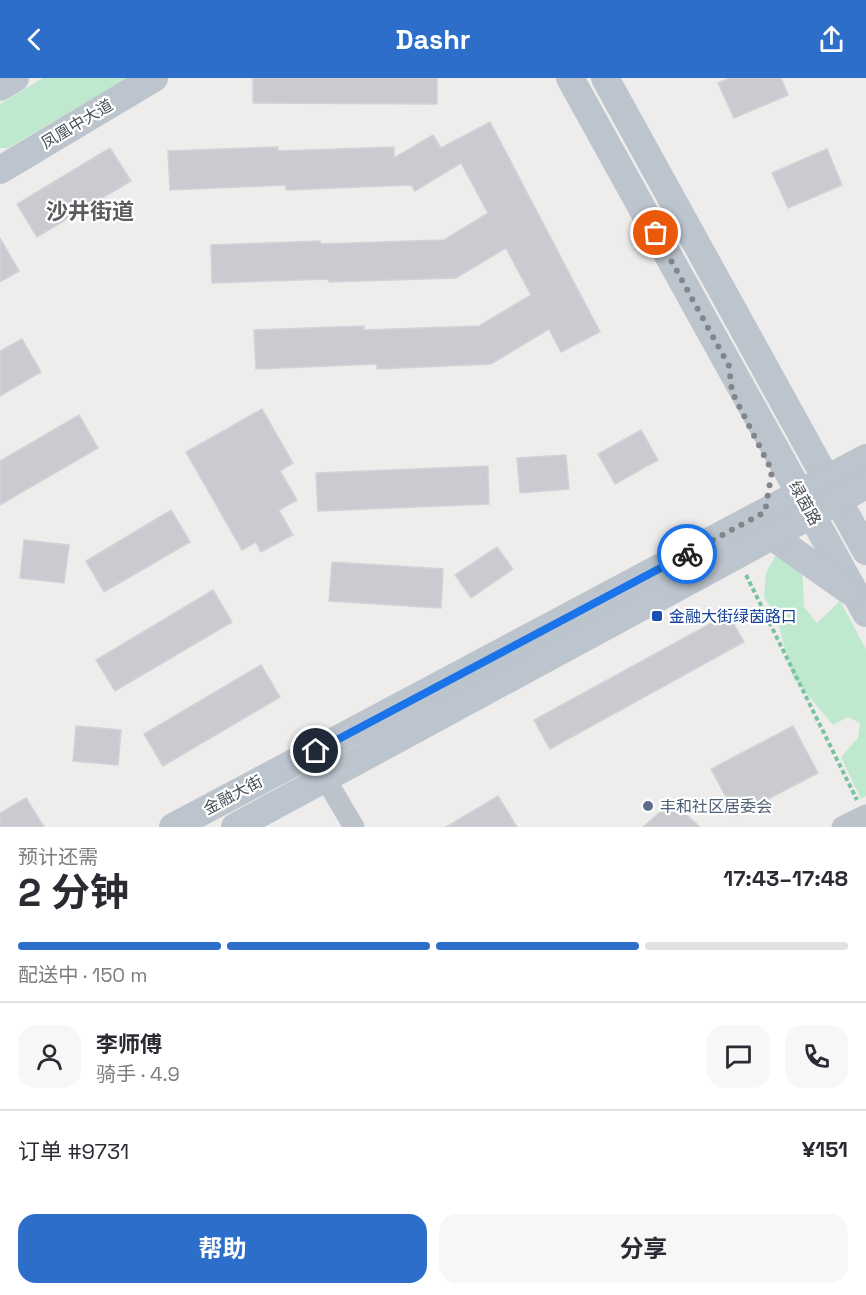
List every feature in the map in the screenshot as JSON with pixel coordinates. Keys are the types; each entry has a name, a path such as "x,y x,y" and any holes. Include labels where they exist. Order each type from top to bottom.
{"main road":[{"path":"0,87 15,78"},
{"name":"凤凰中大道","path":"0,170 154,78"},
{"name":"绿茵路","path":"570,78 861,605"},
{"name":"绿茵路","path":"605,78 866,551"},
{"path":"729,366 732,392 772,471 769,524 861,605"},
{"name":"金融大街","path":"173,827 769,524 832,490 866,458"},
{"name":"金融大街","path":"832,490 866,485"},
{"name":"金融大街","path":"235,827 736,556 769,524"}],"street":[{"path":"325,778 354,827"},
{"path":"842,827 865,815"}],"path":[{"path":"736,556 865,815"}],"green space":[{"path":"43,78 128,78 8,148 0,148 0,104"},
{"path":"776,555 802,567 804,607 817,623 840,601 866,649 866,796 861,799 841,757 858,738 860,723 848,717 833,725 793,677 776,616 764,597 766,573"}],"building":[{"path":"253,78 437,78 437,104 253,103"},
{"path":"730,78 781,78 788,95 734,118 718,83"},
{"path":"490,122 600,332 561,352 549,329 491,364 377,369 377,364 256,369 254,330 364,326 364,330 479,326 531,295 506,248 456,278 212,283 211,245 444,240 488,213 461,163 415,191 411,185 286,190 286,185 170,190 168,151 278,147 278,151 394,147 394,158 433,135 441,148"},
{"path":"110,148 131,181 37,237 17,204"},
{"path":"827,149 842,185 788,208 772,173"},
{"path":"0,238 19,271 0,282"},
{"path":"22,339 41,372 0,396 0,351"},
{"path":"262,409 293,463 280,471 297,500 279,510 293,535 261,552 256,542 242,550 186,452"},
{"path":"79,415 98,448 0,505 0,461"},
{"path":"641,430 658,460 615,484 598,454"},
{"path":"566,455 569,489 520,493 517,458"},
{"path":"488,466 489,504 318,511 316,473"},
{"path":"171,510 190,542 104,592 86,561"},
{"path":"24,540 69,545 64,583 20,578"},
{"path":"497,547 513,569 471,598 455,575"},
{"path":"332,562 443,569 441,608 329,601"},
{"path":"213,590 232,622 115,691 96,660"},
{"path":"728,614 744,642 550,749 534,720"},
{"path":"261,665 280,697 163,766 144,734"},
{"path":"76,726 121,730 118,765 73,761"},
{"path":"793,726 818,773 736,816 711,769"},
{"path":"498,796 517,827 446,827"},
{"path":"26,798 44,827 0,827 0,813"},
{"path":"672,802 700,827 643,827"}],"way so far":[{"path":"656,233 729,366 732,392 772,471 765,512 687,554"}],"place":[{"name":"金融大街绿茵路口","path":"657,616"},
{"name":"丰和社区居委会","path":"648,806"}],"district":[{"name":"沙井街道","path":"90,211"}],"route":[{"path":"316,751 687,554"}]}
